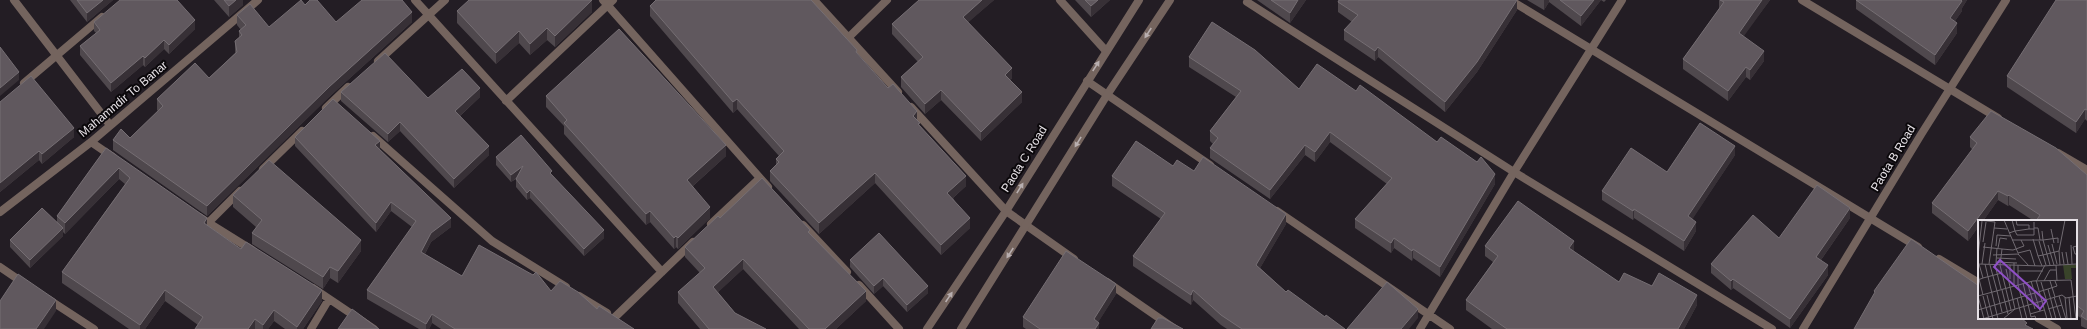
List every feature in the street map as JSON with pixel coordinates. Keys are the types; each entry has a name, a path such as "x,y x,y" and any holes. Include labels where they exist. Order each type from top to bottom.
{"street":[{"path":"14,0 110,125"},
{"name":"Mahamndir To Banar","path":"0,212 91,142 258,0"},
{"path":"415,0 662,272"},
{"path":"372,66 445,0"},
{"path":"814,0 1006,211 1078,262"},
{"path":"848,38 887,0"},
{"path":"1060,0 1106,51"},
{"name":"Paota C Road","path":"927,329 1006,211 1139,0"},
{"path":"961,329 1027,226 1107,95 1170,0"},
{"path":"1510,0 1978,282"},
{"path":"1420,329 1514,172 1622,0"},
{"path":"1802,0 2004,122"},
{"name":"Paota B Road","path":"1803,329 1870,218 2006,0"},
{"path":"506,100 608,2 776,195"},
{"path":"1248,2 1514,172 1772,329"},
{"path":"17,89 110,10"},
{"path":"322,112 336,104 355,81"},
{"path":"1087,81 1219,171"},
{"path":"259,173 310,123"},
{"path":"368,132 492,241 617,320 662,272 760,178"},
{"path":"91,142 117,160"},
{"path":"2052,150 2087,170"},
{"path":"208,223 248,184"},
{"path":"1271,207 1450,329"},
{"path":"195,214 262,256"},
{"path":"798,218 899,329"},
{"path":"0,267 94,329"},
{"path":"1098,275 1175,329"},
{"path":"302,282 374,329"},
{"path":"311,329 329,299"},
{"path":"2040,319 2056,329"}],"building":[{"path":"77,0 103,0 87,13"},
{"path":"120,0 177,0 195,20 169,45 164,40 145,58 143,56 111,83 80,46 100,30 94,22"},
{"path":"224,0 236,0 229,6"},
{"path":"301,0 305,5 310,0 317,0 336,22 362,0 402,0 412,12 329,87 207,206 113,140 121,129 130,138 163,106 157,99 195,63 209,78 237,52 235,41 242,35 239,31 246,25 237,15 250,4 269,27"},
{"path":"469,0 592,0 555,36 547,28 530,44 519,31 496,53 457,11"},
{"path":"656,0 811,0 857,50 856,52 888,88 893,84 917,111 913,116 920,123 918,124 966,176 947,193 970,218 941,245 875,173 819,223 770,171 779,162 776,159 784,151 737,99 733,102 650,6"},
{"path":"919,0 982,0 963,17 1012,68 1005,75 1022,92 981,132 941,90 925,104 901,77 923,57 892,24"},
{"path":"1085,0 1098,0 1091,6"},
{"path":"1271,0 1298,0 1290,13"},
{"path":"1339,0 1517,0 1477,62 1445,102 1378,47 1375,51 1344,30 1358,15 1338,2"},
{"path":"1560,0 1594,0 1581,16"},
{"path":"1720,0 1762,0 1739,33 1764,51 1750,70 1746,67 1728,91 1683,59 1724,2"},
{"path":"1856,0 1962,1 1950,18 1957,23 1935,55"},
{"path":"2056,0 2087,0 2087,110 2085,109 2076,122 2007,76"},
{"path":"1212,22 1255,50 1299,89 1317,64 1356,91 1360,85 1437,142 1441,137 1477,162 1481,157 1495,174 1440,267 1413,249 1412,251 1394,238 1391,243 1355,219 1392,178 1330,132 1315,152 1305,145 1270,190 1210,148 1218,138 1210,131 1241,91 1189,57"},
{"path":"619,29 726,145 687,180 710,207 678,238 676,236 674,238 650,211 646,214 564,123 567,120 546,96"},
{"path":"0,47 19,72 0,88"},
{"path":"385,53 428,98 462,69 480,88 455,111 489,146 454,179 400,122 388,134 341,92"},
{"path":"31,76 74,128 42,154 39,151 0,183 0,102"},
{"path":"333,99 380,141 375,145 451,218 431,233 421,252 462,276 479,245 533,275 536,272 551,291 560,281 578,292 597,309 599,306 634,329 455,329 432,314 426,324 367,290 416,221 391,202 376,223 295,137"},
{"path":"1991,111 2056,148 2087,175 2087,320 2081,316 2084,311 2077,306 2077,220 2037,220 2040,215 2009,195 2008,196 1998,191 1968,231 1932,203 1977,143 1970,137"},
{"path":"1700,123 1735,146 1688,216 1696,222 1684,241 1634,209 1633,211 1602,191 1631,148 1667,172"},
{"path":"521,135 552,171 550,173 604,230 584,249 530,190 527,193 516,179 523,166 511,175 496,157"},
{"path":"1136,141 1173,166 1177,160 1194,171 1203,157 1286,214 1256,265 1286,292 1288,290 1325,317 1326,315 1345,329 1242,329 1221,315 1193,290 1191,295 1133,256 1165,213 1112,176"},
{"path":"106,148 207,218 204,223 241,249 246,242 322,290 297,327 274,310 263,325 255,319 248,329 195,329 203,317 165,290 140,325 62,272 130,178 119,168 65,223 57,216"},
{"path":"269,160 361,240 338,271 330,267 323,277 252,233 262,220 233,195"},
{"path":"762,178 810,230 808,232 866,291 825,329 809,329 743,259 713,287 735,313 766,329 709,329 678,292 705,268 685,247 718,216 720,218"},
{"path":"1817,185 1850,208 1816,257 1828,265 1790,319 1733,279 1731,281 1711,264 1753,215 1779,238"},
{"path":"1518,201 1574,241 1569,248 1619,282 1624,273 1652,286 1659,273 1697,295 1678,329 1507,329 1466,300 1498,256 1485,246"},
{"path":"42,208 63,228 30,260 10,240"},
{"path":"879,233 928,286 907,305 883,278 874,286 850,260"},
{"path":"1911,239 1978,285 1978,319 2022,319 2027,323 2025,325 2033,329 1854,329 1875,292 1874,291"},
{"path":"1066,251 1116,284 1094,319 1099,323 1095,329 1040,329 1023,317"},
{"path":"18,274 56,300 36,329 0,329 0,301"},
{"path":"1387,282 1418,309 1401,329 1347,329"},
{"path":"352,309 379,329 338,329"},
{"path":"1158,318 1163,318 1183,329 1151,329"}]}
